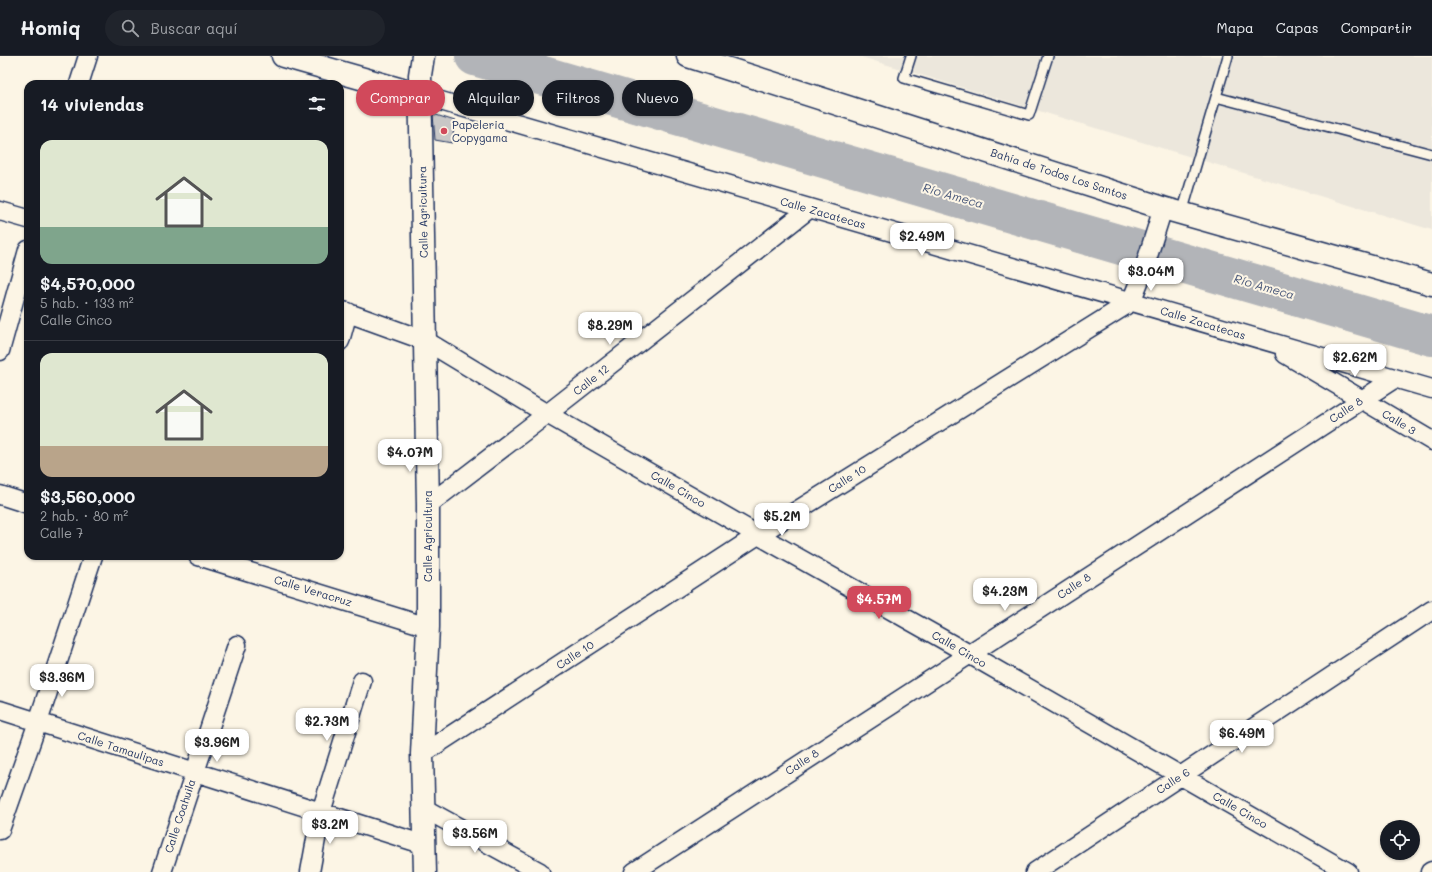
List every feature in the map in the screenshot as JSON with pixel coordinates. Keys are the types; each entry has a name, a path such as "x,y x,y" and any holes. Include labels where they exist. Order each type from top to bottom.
{"street":[{"path":"80,80 88,56"},
{"name":"Calle Zacatecas","path":"284,56 421,75 809,209 1432,390"},
{"name":"Bahía de Todos Los Santos","path":"696,57 1168,215 1432,284"},
{"name":"Calle Agricultura","path":"421,75 428,505 428,627 422,754 425,872"},
{"name":"Calle 12","path":"428,505 809,209"},
{"path":"0,211 24,218"},
{"path":"1130,302 1168,215"},
{"path":"0,351 24,264"},
{"name":"Calle 10","path":"422,754 758,535 1130,302"},
{"name":"Calle Cinco","path":"344,311 426,342 547,414 1348,872"},
{"name":"Calle 3","path":"1262,341 1432,441"},
{"name":"Calle 8","path":"634,872 1394,379"},
{"path":"0,495 24,503"},
{"path":"0,830 38,722 92,560"},
{"name":"Calle Veracruz","path":"211,560 428,627"},
{"name":"Calle 6","path":"1035,872 1432,610"},
{"name":"Calle Coahuila","path":"162,872 237,646"},
{"path":"310,872 321,812 362,681"},
{"name":"Calle Tamaulipas","path":"0,710 425,845"},
{"path":"424,809 540,872"}],"lane":[{"path":"911,56 904,78 1029,115 1048,56"},
{"path":"1168,215 1216,97 1228,56"},
{"path":"1216,97 1432,154"}],"shaded area":[{"path":"858,56 1432,56 1432,230"}],"building":[{"name":"Papeleria Copygama","path":"433,116 439,116 455,121 452,143 435,140"}],"waterway":[{"name":"Río Ameca","path":"475,56 1432,336"}],"place":[{"name":"Papeleria Copygama","path":"444,131"}]}
